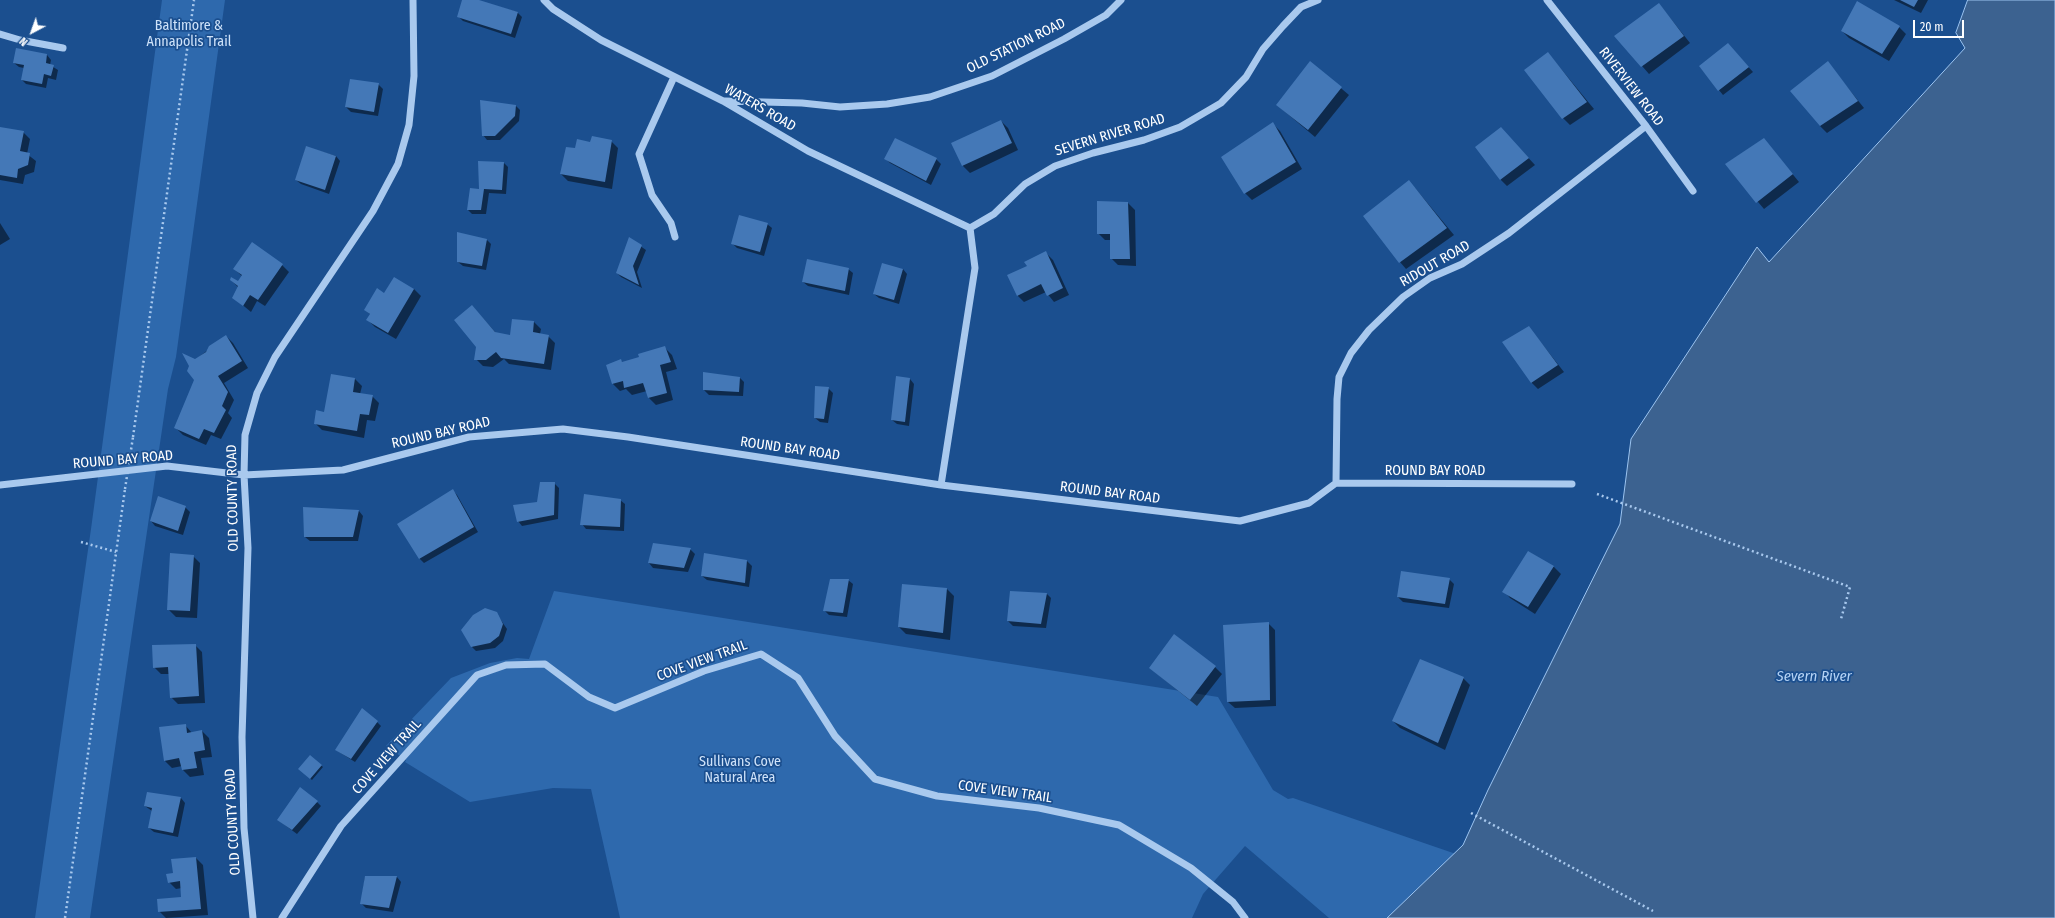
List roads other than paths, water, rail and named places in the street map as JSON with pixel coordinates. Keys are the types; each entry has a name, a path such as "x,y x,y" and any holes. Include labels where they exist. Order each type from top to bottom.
{"street":[{"name":"OLD COUNTY ROAD","path":"253,918 244,828 242,737 248,548 244,475 245,435 257,393 275,357 373,211 398,164 409,125 414,76 413,0"},
{"name":"WATERS ROAD","path":"544,0 553,9 601,40 723,101 808,151 970,228"},
{"name":"OLD STATION ROAD","path":"723,101 802,103 840,107 887,104 930,97 992,76 1051,46 1106,15 1121,0"},
{"name":"SEVERN RIVER ROAD","path":"970,228 994,214 1025,184 1055,166 1093,153 1144,140 1180,127 1221,103 1246,77 1263,49 1283,26 1301,7 1318,0"},
{"name":"RIVERVIEW ROAD","path":"1547,0 1646,126 1693,191"},
{"path":"0,34 20,40 64,48"},
{"path":"674,77 639,154 652,195 671,223 675,237"},
{"name":"RIDOUT ROAD","path":"1336,483 1336,399 1339,377 1351,353 1369,330 1402,297 1430,278 1462,264 1509,233 1646,126"},
{"path":"941,485 975,268 970,228"},
{"name":"ROUND BAY ROAD","path":"0,485 167,466 244,475 342,470 469,437 563,429 628,437 941,485 1240,521 1309,503 1336,483 1572,484"},
{"name":"COVE VIEW TRAIL","path":"282,918 341,826 477,675 506,665 545,664 589,697 615,708 704,671 761,654 798,678 835,736 875,779 937,796 1039,808 1118,825 1191,868 1232,902 1245,918"}],"water":[{"name":"Severn River","path":"1968,0 2055,0 2055,918 1387,918 1463,845 1488,790 1620,524 1631,439 1757,247 1769,262 1965,48 1956,33"}],"park label":[{"name":"Baltimore & Annapolis Trail","path":"189,34"},
{"name":"Sullivans Cove Natural Area","path":"740,770"}]}
